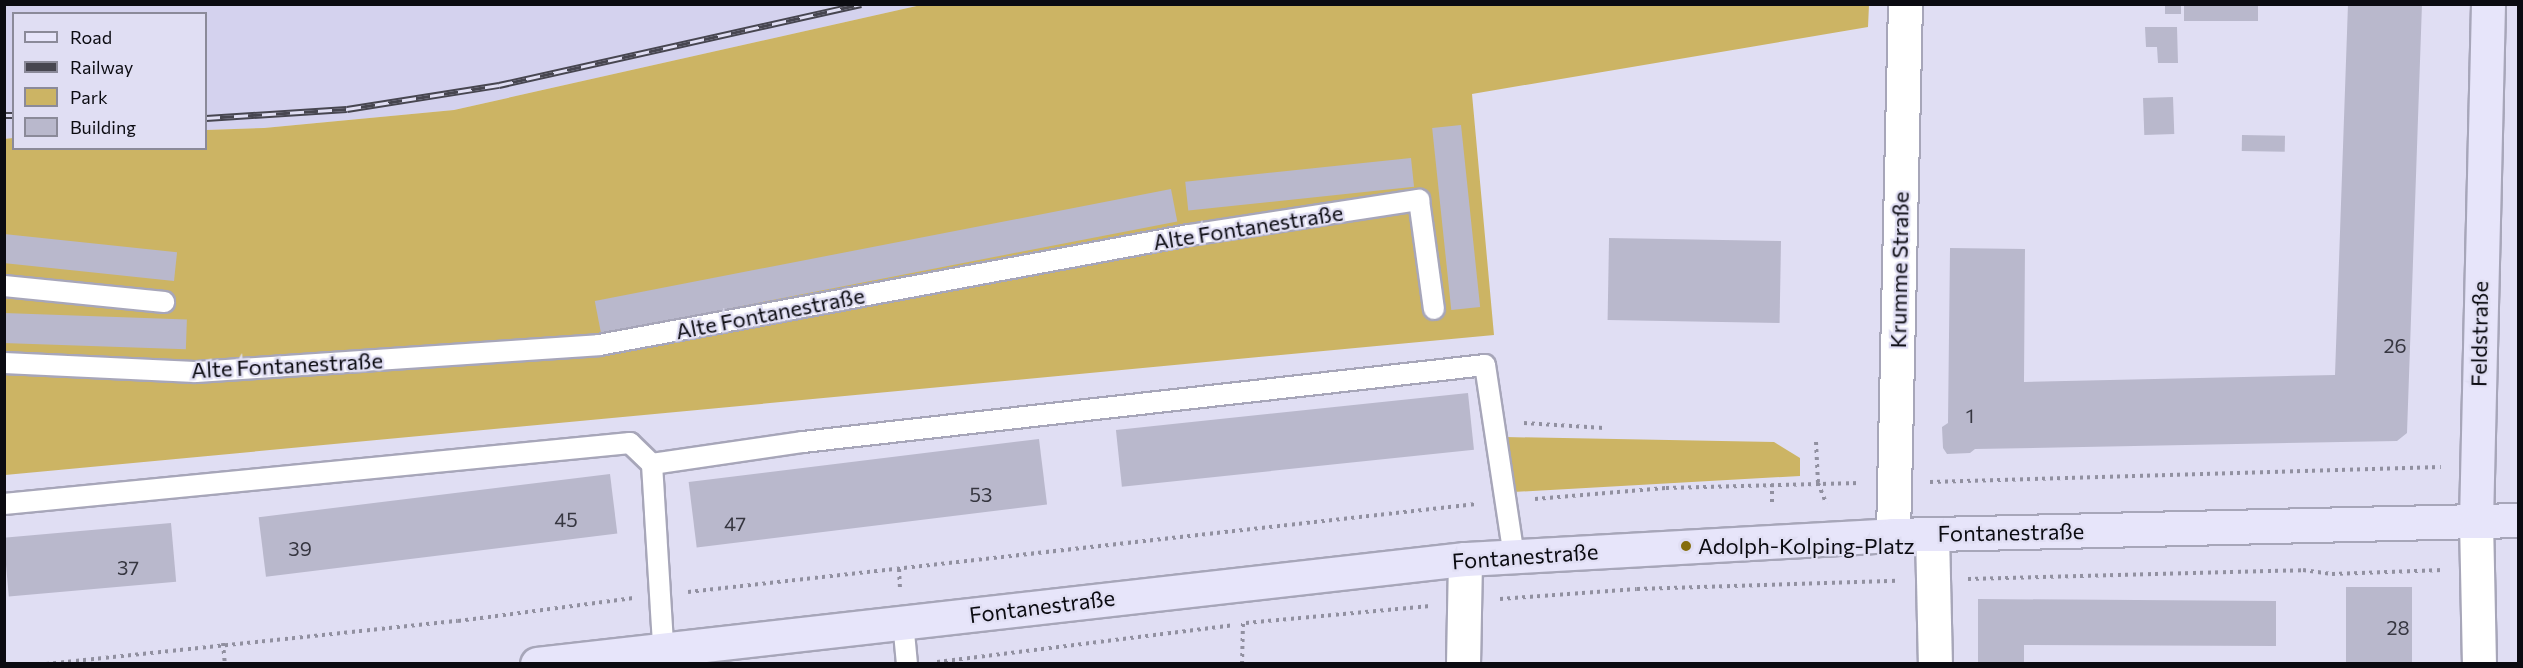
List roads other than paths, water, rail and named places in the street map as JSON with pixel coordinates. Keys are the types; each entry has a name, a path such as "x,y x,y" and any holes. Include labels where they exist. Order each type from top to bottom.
{"street":[{"name":"Krumme Straße","path":"1893,535 1905,4"},
{"name":"Feldstraße","path":"2479,663 2476,521 2488,4"},
{"name":"Fontanestraße","path":"537,663 664,656 903,622 1465,559 1893,535 2518,520"},
{"path":"1932,534 1935,663"},
{"path":"1463,663 1465,559"}],"lane":[{"name":"Alte Fontanestraße","path":"4,363 195,372 599,345 1189,235 1419,200 1434,309"},
{"path":"4,286 164,302"},
{"path":"652,464 803,442 1485,365 1514,556"},
{"path":"4,504 630,443 652,464 664,656"},
{"path":"903,622 907,663"}],"railway":[{"path":"207,118 347,109 499,85 861,4"},
{"path":"4,115 12,115"}],"place":[{"name":"Adolph-Kolping-Platz","path":"1686,546"}]}
